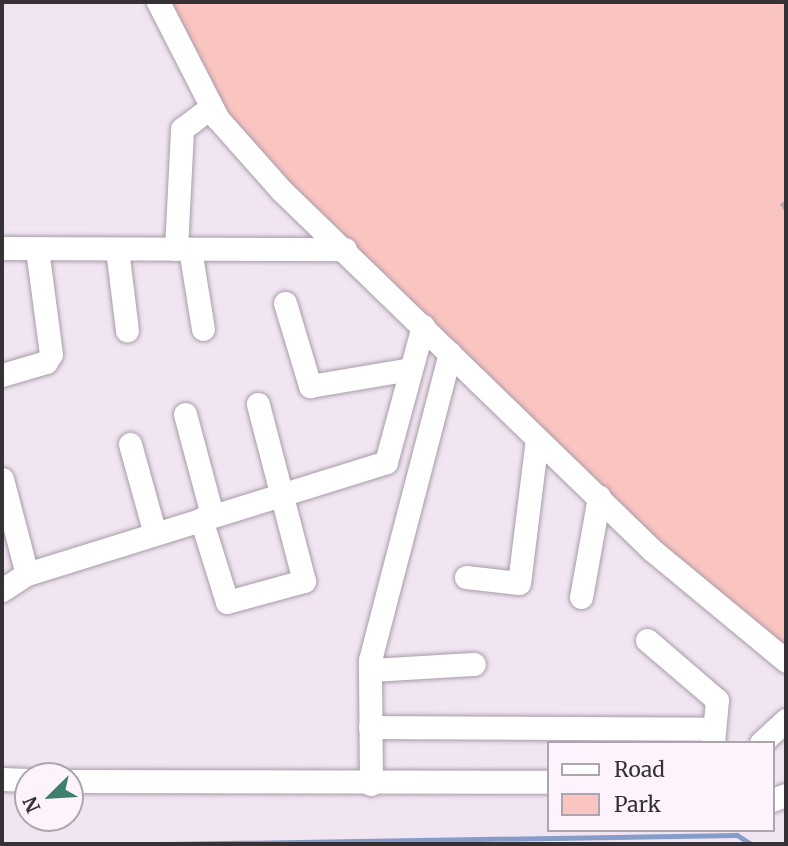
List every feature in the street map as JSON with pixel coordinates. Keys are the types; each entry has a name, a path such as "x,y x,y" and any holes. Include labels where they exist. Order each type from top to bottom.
{"street":[{"path":"158,2 211,107 281,190 599,497 786,661"},
{"path":"203,329 183,249 182,129 211,107"},
{"path":"2,248 345,249"},
{"path":"2,375 46,362 51,355 37,249"},
{"path":"117,249 127,330"},
{"path":"285,303 310,386 411,369"},
{"path":"2,590 27,574 386,463 423,326"},
{"path":"371,784 370,670 450,353"},
{"path":"185,414 227,602 304,581 279,494 258,404"},
{"path":"466,577 519,583 537,439"},
{"path":"130,444 155,534"},
{"path":"2,479 27,574"},
{"path":"581,597 599,497"},
{"path":"370,727 713,736 716,700 648,640"},
{"path":"370,670 474,664"},
{"path":"763,741 786,720"},
{"path":"84,781 371,784 546,782"}],"path":[{"path":"782,203 786,210"}],"green space":[{"path":"169,2 786,2 786,646 660,543 289,183 227,113"}],"waterway":[{"path":"166,844 737,835 751,844"}]}
